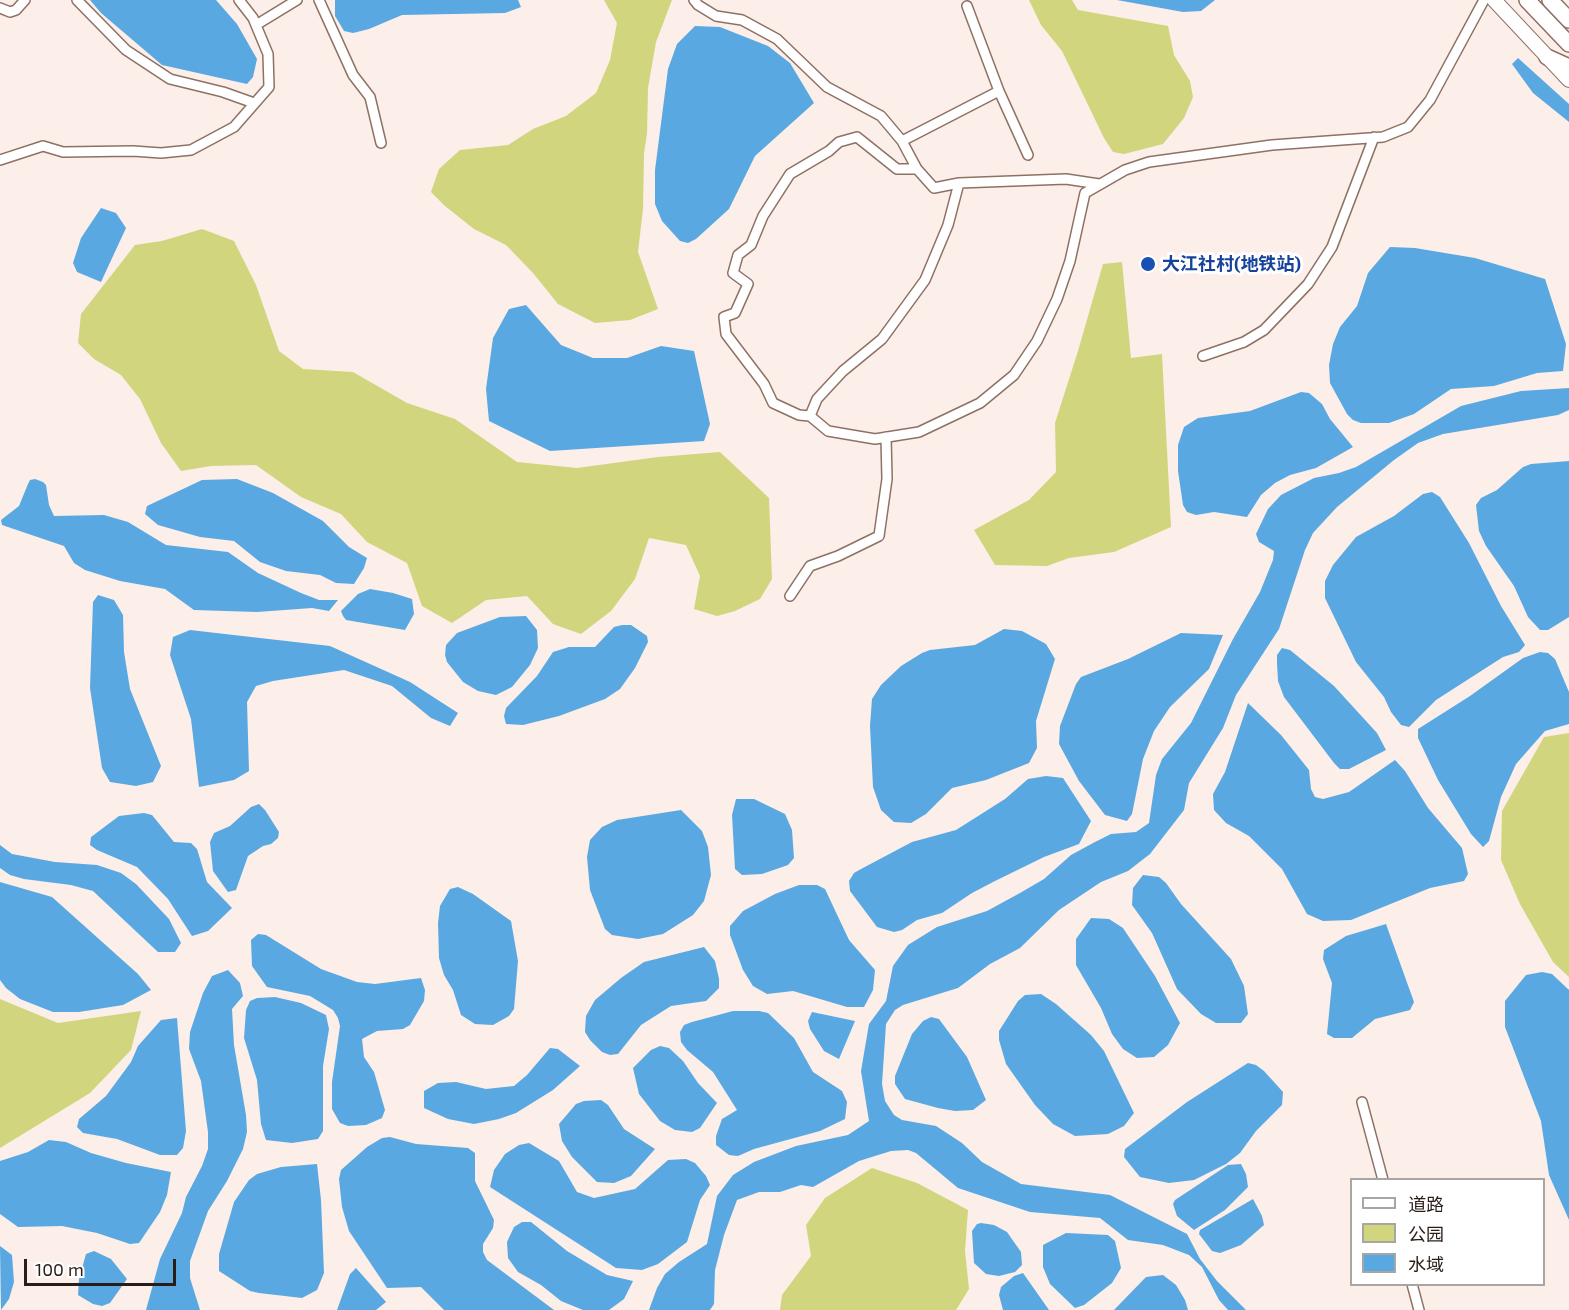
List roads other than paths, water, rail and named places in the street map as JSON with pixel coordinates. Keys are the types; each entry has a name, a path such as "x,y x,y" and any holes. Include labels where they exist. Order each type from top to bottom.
{"main road":[{"path":"1494,0 1569,80"},
{"path":"1527,0 1569,44"},
{"path":"1550,0 1569,20"},
{"path":"1547,57 1569,67"}],"street":[{"path":"0,8 10,12 16,10 25,0"},
{"path":"76,0 126,50 170,79 224,92 254,103"},
{"path":"0,160 43,146 63,152 160,153 190,150 234,127 269,87 268,54 253,18 239,0"},
{"path":"256,25 297,0"},
{"path":"319,0 353,75 370,97 381,144"},
{"path":"694,0 716,16 742,20 777,39 827,87 881,116 902,141 917,169 934,188 959,183 1066,179 1099,184"},
{"path":"917,169 897,169 857,137 839,142 829,151 790,174 763,216 751,244 738,255 733,273 748,284 735,313 724,317 726,334 764,384 773,403 799,415 810,416 828,431 875,439 920,432 980,403 1014,375 1037,341 1057,299 1070,261 1085,193 1125,170 1149,162 1272,145 1383,136 1408,127 1430,100 1484,0"},
{"path":"967,6 999,91 1028,155"},
{"path":"902,141 999,91"},
{"path":"1203,356 1244,342 1264,330 1308,284 1332,247 1374,137"},
{"path":"810,416 817,399 843,371 882,339 925,280 948,225 959,183"},
{"path":"790,596 810,566 838,556 879,536 887,479 886,437"},
{"path":"1362,1102 1383,1178"},
{"path":"1413,1286 1419,1310"}],"water":[{"path":"90,0 216,0 237,24 257,59 253,77 247,84 162,65 101,13"},
{"path":"335,0 518,0 521,7 505,13 402,15 353,33 344,31 335,16"},
{"path":"1117,0 1215,0 1201,11 1183,12"},
{"path":"695,26 720,27 768,46 790,63 814,103 755,156 729,209 696,239 688,243 680,241 662,221 655,204 655,170 668,69 677,44"},
{"path":"1518,58 1569,104 1569,122 1533,93 1512,64"},
{"path":"101,208 116,213 126,228 101,282 77,272 73,263 81,238"},
{"path":"1390,247 1415,248 1475,258 1545,279 1566,344 1563,371 1537,373 1494,386 1451,389 1414,414 1389,423 1361,423 1353,420 1347,414 1330,383 1329,365 1333,344 1340,327 1357,306 1368,273"},
{"path":"526,305 561,345 593,358 627,358 661,346 694,351 710,424 704,441 550,451 489,421 486,389 493,338 509,309"},
{"path":"1569,388 1569,410 1558,415 1443,434 1418,443 1337,507 1313,533 1305,550 1279,629 1236,695 1223,728 1189,783 1184,810 1150,854 1128,871 1101,882 1059,910 1020,948 990,964 958,988 903,1005 895,1010 886,1024 882,1084 885,1101 894,1115 902,1120 936,1126 962,1143 982,1162 1021,1184 1110,1195 1187,1234 1200,1259 1217,1281 1246,1310 1228,1310 1219,1300 1202,1267 1189,1255 1163,1245 1128,1240 1100,1218 1030,1212 958,1188 916,1153 908,1150 891,1151 859,1161 813,1187 801,1185 780,1192 759,1192 737,1200 724,1235 715,1270 714,1304 710,1310 649,1310 665,1274 707,1244 717,1196 733,1175 754,1162 796,1146 848,1135 869,1121 861,1071 869,1024 886,1001 893,966 908,945 937,927 987,911 1020,893 1044,879 1071,855 1095,842 1111,834 1136,832 1149,823 1156,775 1162,759 1191,723 1233,639 1260,592 1273,560 1274,551 1259,542 1256,534 1268,509 1281,495 1314,478 1356,467 1461,406 1521,391"},
{"path":"1301,392 1309,393 1322,404 1330,419 1353,447 1316,468 1290,475 1275,483 1261,495 1247,517 1214,512 1196,515 1187,512 1183,505 1178,471 1178,445 1184,427 1198,418 1250,411"},
{"path":"1569,461 1569,617 1548,630 1540,630 1528,617 1514,586 1486,546 1479,531 1476,505 1481,498 1497,490 1523,467 1531,464"},
{"path":"35,479 46,485 49,505 54,516 104,515 128,522 166,545 228,552 258,573 301,593 319,600 338,600 329,611 312,608 257,612 194,610 165,589 120,581 85,570 74,563 64,546 2,525 1,520 19,506 30,480"},
{"path":"237,479 273,493 323,521 349,547 367,558 354,584 336,583 320,575 286,571 260,562 234,541 200,537 158,525 145,514 147,506 202,480"},
{"path":"1432,492 1440,497 1469,543 1501,606 1525,645 1519,652 1503,657 1436,700 1409,727 1401,725 1391,712 1384,697 1356,662 1325,598 1325,581 1333,565 1356,537 1394,516 1423,494"},
{"path":"370,589 412,599 414,614 405,630 346,620 341,611 358,594"},
{"path":"98,595 114,600 123,615 124,652 130,689 161,766 153,782 136,786 110,782 102,768 90,688 93,602"},
{"path":"526,616 537,630 538,648 530,665 512,687 496,695 478,691 463,682 447,662 446,645 457,633 500,617"},
{"path":"631,625 647,636 648,642 635,668 620,689 605,699 559,716 523,725 506,724 504,716 506,708 537,676 553,652 569,647 595,647 614,627"},
{"path":"1004,629 1022,631 1046,644 1055,659 1036,721 1037,748 1029,763 986,780 952,788 926,814 911,823 894,822 881,810 873,787 870,726 872,699 881,685 901,666 922,653 975,645"},
{"path":"190,630 330,646 410,682 458,713 450,726 431,718 392,686 344,670 273,681 256,686 247,702 249,771 234,780 199,787 191,719 170,655 173,637"},
{"path":"1181,633 1223,635 1209,669 1170,707 1154,731 1143,759 1132,814 1127,821 1105,815 1079,781 1059,744 1060,726 1076,684 1081,677 1128,659"},
{"path":"1282,648 1290,650 1334,686 1377,733 1386,750 1349,769 1340,769 1284,697 1278,681 1277,663 1277,655"},
{"path":"1540,652 1548,653 1555,659 1569,692 1569,724 1545,731 1516,764 1501,797 1489,841 1483,847 1471,834 1438,780 1418,738 1418,729 1523,658"},
{"path":"1248,703 1281,735 1309,770 1311,789 1315,797 1323,799 1349,792 1395,760 1405,771 1428,808 1462,848 1468,874 1464,881 1430,888 1351,920 1323,921 1307,914 1282,869 1249,836 1226,823 1214,810 1213,794 1225,772"},
{"path":"1046,776 1063,778 1091,821 1079,844 1044,857 995,881 942,913 917,920 902,930 894,932 877,927 850,891 849,881 854,873 912,842 956,830 1005,799 1028,779"},
{"path":"736,799 754,799 785,814 792,830 794,858 788,865 762,874 742,875 735,869 732,815"},
{"path":"259,804 279,832 278,838 248,856 236,890 228,892 213,871 210,842 214,833 230,826 251,807"},
{"path":"681,810 702,831 708,847 711,875 704,901 693,915 663,934 638,939 612,935 605,929 590,890 587,857 590,840 602,827 617,820"},
{"path":"144,813 152,815 174,842 191,843 197,849 207,882 232,908 208,931 192,936 168,899 137,867 90,845 91,837 119,816"},
{"path":"0,845 12,854 55,862 97,865 121,873 136,884 169,919 181,943 175,952 158,952 93,891 10,875 0,868"},
{"path":"1143,875 1159,877 1166,883 1181,904 1231,959 1244,986 1248,1014 1241,1023 1216,1023 1201,1014 1177,989 1152,933 1132,905 1133,888"},
{"path":"0,882 52,897 138,974 151,990 123,1005 79,1012 53,1012 20,999 0,980"},
{"path":"799,885 817,885 825,889 849,940 875,970 873,990 864,1007 847,1007 793,991 767,994 753,986 743,970 730,935 730,926 743,911 775,894"},
{"path":"458,887 473,894 511,921 518,961 514,1009 509,1016 493,1025 475,1024 461,1015 439,958 440,906 450,889"},
{"path":"1091,918 1109,919 1123,928 1155,976 1180,1023 1168,1045 1154,1057 1137,1058 1123,1049 1112,1034 1101,1008 1076,965 1076,939"},
{"path":"1386,924 1414,1002 1410,1010 1375,1019 1352,1038 1334,1038 1327,1034 1332,983 1323,959 1324,950 1346,936"},
{"path":"258,934 266,935 321,969 357,982 375,984 421,978 425,990 424,1001 410,1025 403,1029 377,1031 362,1039 364,1057 374,1072 385,1110 382,1118 366,1125 348,1126 340,1123 332,1109 332,1082 340,1026 338,1018 333,1010 310,996 267,987 252,966 251,940"},
{"path":"704,947 715,961 719,979 719,988 706,1001 671,1006 641,1025 618,1054 610,1055 602,1052 590,1040 585,1032 586,1016 595,1000 621,978 644,962"},
{"path":"228,970 240,983 243,996 232,1009 234,1045 246,1115 247,1132 243,1149 208,1211 190,1261 190,1278 200,1310 146,1310 160,1259 208,1149 201,1081 189,1049 190,1032 203,993 212,976"},
{"path":"1542,972 1552,974 1569,990 1569,1220 1549,1175 1541,1121 1505,1027 1505,1001 1526,975"},
{"path":"1041,994 1091,1035 1104,1051 1134,1113 1124,1126 1108,1134 1075,1136 1053,1124 1035,1105 1006,1064 999,1040 999,1031 1018,1001 1025,995"},
{"path":"275,997 301,1003 326,1015 329,1029 323,1066 323,1131 318,1139 292,1143 266,1140 261,1124 257,1080 244,1038 246,1010 250,1001 257,998"},
{"path":"733,1011 768,1013 794,1038 813,1072 842,1091 847,1102 845,1119 820,1131 754,1149 738,1156 729,1155 716,1145 716,1136 722,1119 737,1110 713,1072 681,1042 680,1032 684,1025"},
{"path":"812,1012 855,1021 839,1059 824,1051 810,1029 808,1021"},
{"path":"931,1017 939,1019 967,1057 986,1100 973,1110 955,1111 905,1099 895,1084 895,1076 912,1034 923,1021"},
{"path":"177,1018 186,1131 183,1148 177,1155 160,1155 117,1139 83,1133 77,1127 79,1119 106,1096 131,1062 138,1046 161,1020"},
{"path":"660,1046 669,1048 683,1061 698,1083 717,1103 700,1128 692,1132 675,1130 660,1121 639,1094 633,1068 651,1050"},
{"path":"550,1048 558,1049 580,1066 553,1090 516,1113 474,1124 448,1119 424,1108 424,1091 438,1083 456,1082 486,1089 514,1086 527,1075"},
{"path":"1248,1063 1264,1071 1283,1092 1282,1105 1256,1131 1240,1153 1226,1164 1194,1180 1169,1183 1140,1177 1124,1157 1125,1149 1187,1102"},
{"path":"601,1100 608,1105 624,1129 655,1149 631,1176 614,1183 597,1182 572,1157 562,1141 559,1124 576,1104"},
{"path":"390,1137 416,1144 468,1148 475,1153 475,1181 494,1220 493,1228 483,1244 483,1252 487,1260 554,1310 444,1310 421,1287 387,1288 349,1231 342,1207 339,1179 341,1170 367,1147 382,1138"},
{"path":"49,1140 66,1142 91,1153 126,1163 171,1172 167,1195 160,1212 139,1243 130,1244 97,1233 62,1226 18,1227 0,1214 0,1161 28,1152"},
{"path":"529,1143 559,1161 577,1192 594,1198 635,1189 668,1160 686,1159 695,1163 710,1185 700,1200 687,1242 658,1264 642,1270 616,1268 490,1187 494,1170 505,1154 519,1145"},
{"path":"317,1164 324,1273 317,1290 302,1298 259,1293 250,1291 219,1271 219,1254 234,1202 249,1180 257,1174 281,1167"},
{"path":"1241,1164 1246,1174 1248,1187 1225,1210 1194,1230 1177,1216 1173,1204 1175,1200 1228,1165"},
{"path":"1253,1199 1264,1225 1241,1245 1220,1253 1212,1251 1199,1234 1200,1230"},
{"path":"522,1222 531,1222 567,1251 607,1275 633,1281 624,1299 609,1310 583,1310 561,1301 541,1285 518,1272 508,1258 507,1242 514,1227"},
{"path":"977,1224 994,1225 1007,1232 1021,1252 1022,1265 1015,1272 999,1276 986,1274 974,1263 972,1231"},
{"path":"1066,1233 1108,1235 1115,1241 1121,1268 1112,1283 1084,1305 1075,1308 1050,1284 1043,1267 1043,1245"},
{"path":"0,1246 12,1255 14,1282 9,1299 1,1310"},
{"path":"94,1251 111,1259 127,1279 110,1303 102,1306 93,1304 78,1295 79,1279 86,1254"},
{"path":"356,1268 386,1302 376,1310 337,1310 350,1274"},
{"path":"1023,1273 1049,1310 1003,1310 999,1295 1001,1287 1014,1276"},
{"path":"1163,1275 1176,1285 1188,1310 1114,1310 1146,1277"}],"place":[{"name":"大江社村(地铁站)","path":"1148,264"}]}
